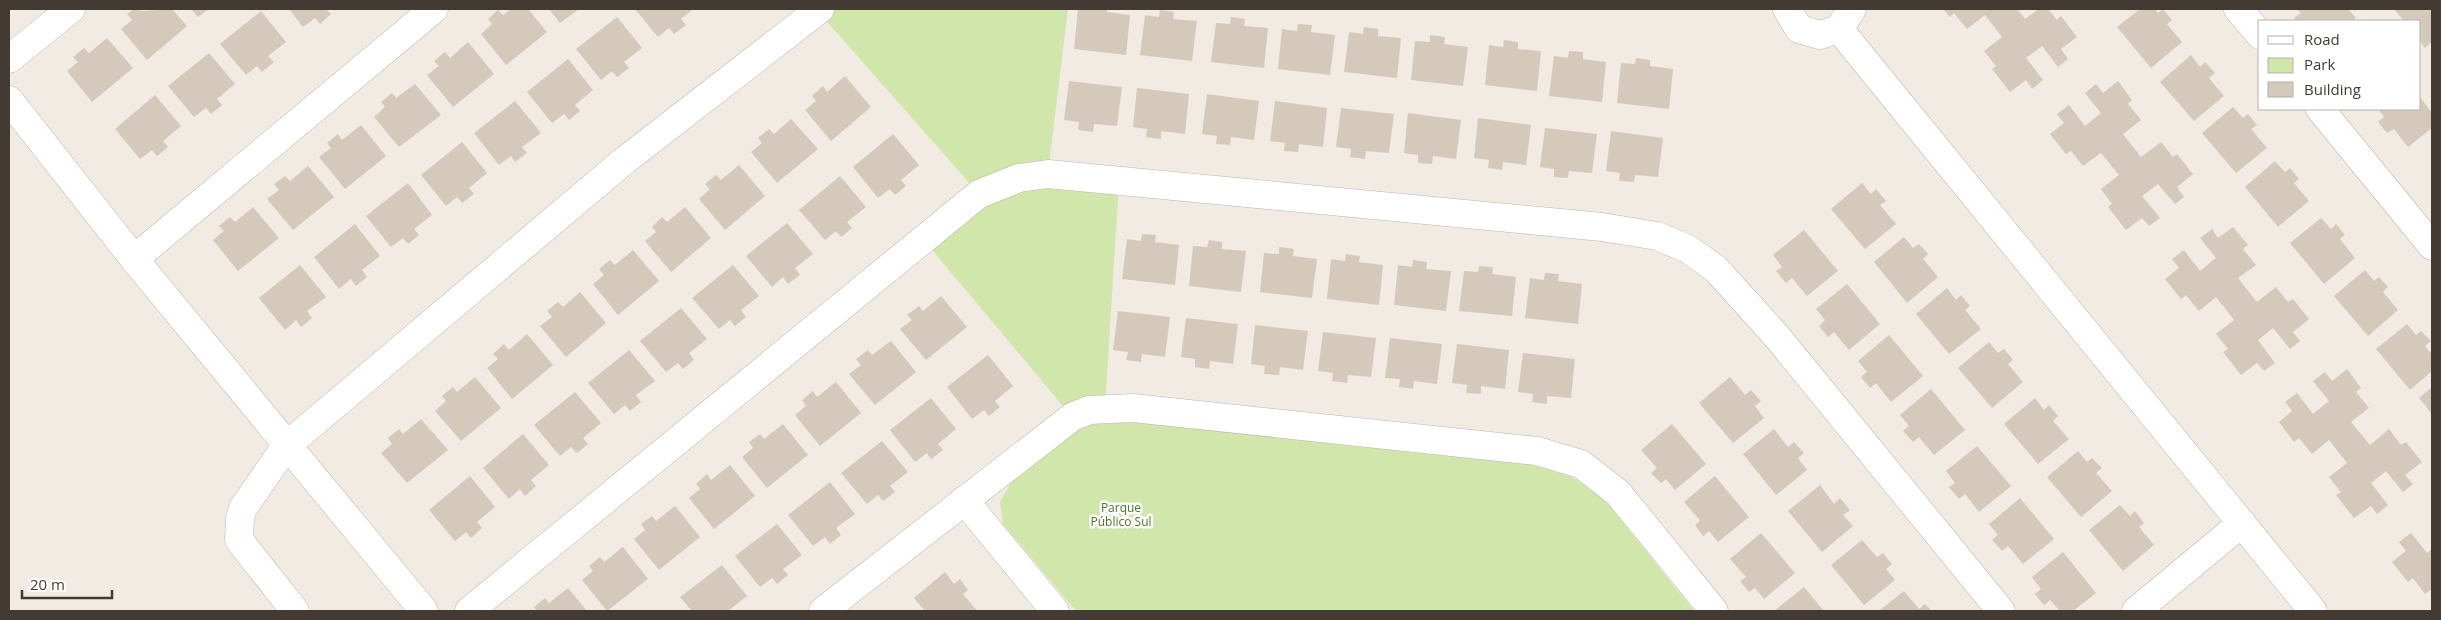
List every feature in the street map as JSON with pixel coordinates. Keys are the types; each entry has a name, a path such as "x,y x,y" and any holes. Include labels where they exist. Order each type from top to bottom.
{"street":[{"path":"9,59 71,9"},
{"path":"134,259 434,9"},
{"path":"295,611 239,540 240,519 244,508 286,446 624,160 820,9"},
{"path":"1787,9 1799,29 1820,35 1845,19 2313,611"},
{"path":"2238,9 2258,33"},
{"path":"9,100 134,259 286,446 424,611"},
{"path":"2321,110 2432,246"},
{"path":"469,611 979,194 1019,178 1048,174 1602,227 1657,236 1688,249 1716,269 1779,339 2001,611"},
{"path":"823,611 1072,417 1089,410 1105,408 1133,408 1537,451 1581,464 1618,492 1714,611"},
{"path":"964,500 1055,611"},
{"path":"2136,611 2242,523"}],"green space":[{"name":"Parque Público Sul","path":"816,9 1068,9 1048,173 1119,181 1105,408 1529,464 1572,477 1603,498 1694,611 1076,611 1003,524 1000,502 1011,482 1072,417 923,239 979,194"}],"building":[{"path":"134,9 143,11 172,9 187,26 147,60 121,29 132,20 127,14"},
{"path":"191,9 209,9 198,17"},
{"path":"289,9 326,9 331,14 320,24 315,18 303,27"},
{"path":"511,9 528,9 547,32 506,65 481,34 492,24 488,19 498,10 503,15"},
{"path":"549,9 579,9 560,23"},
{"path":"635,9 693,9 681,19 686,25 674,34 669,28 658,37"},
{"path":"1078,9 1107,9 1107,12 1130,15 1126,55 1074,49"},
{"path":"1943,9 2017,9 2025,19 2039,9 2048,9 2057,20 2061,16 2077,37 2061,49 2068,59 2058,67 2042,46 2026,58 2043,80 2032,89 2026,80 2010,92 1992,69 1996,66 1984,51 2002,37 1985,15 1967,29 1954,13 1950,17"},
{"path":"2140,9 2155,9 2158,13 2163,9 2172,20 2167,24 2182,42 2151,68 2117,27"},
{"path":"2297,9 2348,9 2356,18 2353,20 2296,20 2294,18 2301,13"},
{"path":"2394,9 2432,9 2432,42 2425,48 2421,42 2421,20 2403,20"},
{"path":"1160,10 1174,12 1173,19 1197,21 1192,61 1140,55 1145,15 1159,17"},
{"path":"261,11 286,42 268,56 274,62 262,72 257,66 246,75 220,44"},
{"path":"617,17 642,48 624,62 629,68 617,77 612,71 601,80 576,49"},
{"path":"1231,17 1245,19 1244,26 1268,28 1264,68 1211,62 1216,23 1230,24"},
{"path":"1298,24 1312,25 1311,32 1335,35 1330,75 1278,69 1282,29 1297,31"},
{"path":"1364,27 1378,29 1378,36 1401,38 1397,78 1344,72 1349,32 1363,34"},
{"path":"1430,35 1445,37 1444,44 1468,47 1463,86 1411,80 1415,41 1430,42"},
{"path":"107,38 133,68 92,102 67,71 78,62 73,57 84,48 89,53"},
{"path":"1504,40 1518,42 1518,49 1541,51 1537,91 1485,85 1489,45 1503,47"},
{"path":"468,42 494,74 453,107 427,75 439,66 434,61 445,52 450,58"},
{"path":"1569,51 1583,52 1583,59 1606,62 1602,102 1549,96 1554,56 1568,58"},
{"path":"209,53 235,84 217,99 222,105 211,114 206,108 194,117 168,86"},
{"path":"2191,55 2200,67 2205,62 2215,73 2209,78 2224,96 2194,121 2160,82"},
{"path":"1636,58 1650,60 1650,66 1673,69 1669,109 1617,103 1621,63 1635,64"},
{"path":"568,59 593,90 575,105 580,111 569,120 564,114 552,123 527,92"},
{"path":"845,76 871,107 831,141 805,110 816,101 812,96 823,86 827,92"},
{"path":"1069,81 1122,87 1117,126 1094,124 1093,132 1078,130 1079,122 1064,120"},
{"path":"2118,81 2132,100 2128,104 2141,120 2123,134 2141,157 2161,142 2173,157 2177,154 2193,174 2177,187 2184,197 2175,204 2158,184 2142,196 2160,218 2149,226 2142,218 2126,230 2108,207 2112,204 2101,189 2119,175 2101,153 2083,166 2071,151 2066,154 2050,134 2064,123 2057,114 2069,105 2085,126 2101,113 2085,93 2096,84 2103,93"},
{"path":"415,84 441,115 399,147 374,117 385,107 381,102 392,93 396,98"},
{"path":"1137,88 1189,94 1185,134 1161,131 1161,139 1146,137 1147,129 1133,127"},
{"path":"1207,94 1259,101 1254,140 1231,137 1230,145 1216,144 1217,136 1202,134"},
{"path":"155,95 181,126 163,141 168,147 157,156 152,150 140,159 115,129"},
{"path":"2421,98 2432,113 2432,128 2408,147 2394,129 2387,133 2378,122 2384,117 2379,110 2421,110"},
{"path":"515,101 541,133 522,147 527,153 515,162 511,156 499,165 474,133"},
{"path":"1275,101 1327,108 1323,147 1299,144 1298,152 1284,151 1285,143 1270,141"},
{"path":"2233,107 2243,118 2248,114 2257,125 2251,129 2267,148 2236,173 2202,133"},
{"path":"1341,108 1394,114 1389,153 1366,151 1365,159 1350,157 1351,149 1336,147"},
{"path":"1408,113 1461,120 1456,159 1433,156 1432,164 1418,163 1418,155 1404,153"},
{"path":"1478,118 1531,125 1526,165 1503,162 1502,170 1488,168 1489,160 1474,158"},
{"path":"791,119 818,149 777,183 751,152 762,143 758,138 769,129 774,134"},
{"path":"361,125 386,156 345,189 319,157 331,148 327,143 338,134 342,140"},
{"path":"1545,128 1597,134 1592,173 1569,171 1568,178 1554,177 1554,169 1540,167"},
{"path":"1611,131 1663,138 1658,177 1635,175 1634,182 1619,181 1620,173 1606,171"},
{"path":"893,134 919,165 901,180 906,186 895,195 890,189 878,198 853,167"},
{"path":"462,142 487,173 469,188 474,194 462,203 457,197 446,206 421,175"},
{"path":"2275,161 2285,172 2290,168 2299,179 2294,183 2309,201 2278,227 2245,187"},
{"path":"739,165 765,196 725,230 699,199 710,189 705,184 716,175 721,180"},
{"path":"308,166 334,197 293,230 267,199 279,190 274,184 285,176 290,181"},
{"path":"840,176 866,207 847,222 852,228 841,237 836,231 825,240 799,210"},
{"path":"408,183 432,215 414,229 419,235 408,244 403,238 391,247 366,216"},
{"path":"1862,183 1871,194 1876,189 1886,201 1880,205 1896,224 1865,249 1831,209"},
{"path":"253,207 279,238 238,271 213,240 224,231 219,226 230,217 235,222"},
{"path":"685,207 711,238 671,272 645,241 656,232 652,227 662,217 667,222"},
{"path":"2321,218 2331,229 2336,224 2345,235 2340,239 2355,258 2324,284 2290,243"},
{"path":"787,223 813,254 795,268 800,275 788,284 783,277 772,287 746,256"},
{"path":"355,224 380,256 362,270 367,277 356,286 351,279 339,289 314,257"},
{"path":"2233,227 2248,245 2243,249 2256,265 2238,278 2257,302 2276,287 2288,302 2293,299 2309,319 2293,332 2300,341 2290,349 2273,328 2258,340 2275,363 2264,371 2257,363 2241,375 2223,352 2228,349 2216,334 2234,320 2216,297 2199,311 2186,295 2181,299 2165,279 2179,268 2172,259 2184,250 2200,271 2216,258 2200,238 2212,229 2218,238"},
{"path":"1804,230 1838,271 1807,296 1792,278 1786,283 1776,271 1782,267 1773,255"},
{"path":"1142,234 1156,235 1155,242 1179,245 1175,285 1122,279 1127,239 1141,241"},
{"path":"1904,237 1913,248 1919,244 1928,254 1923,259 1938,277 1907,303 1874,262"},
{"path":"1209,240 1222,242 1222,249 1246,251 1241,292 1189,286 1193,246 1207,247"},
{"path":"1279,247 1294,249 1293,256 1317,259 1312,298 1260,292 1264,253 1279,254"},
{"path":"633,250 659,281 618,315 593,284 604,275 599,269 610,260 615,265"},
{"path":"1346,254 1360,256 1359,262 1383,265 1379,305 1327,299 1331,259 1345,261"},
{"path":"1413,260 1427,262 1426,269 1451,271 1446,311 1394,305 1398,265 1412,267"},
{"path":"300,265 326,297 307,311 312,318 301,327 296,320 285,330 259,298"},
{"path":"733,265 759,296 741,310 746,317 735,326 730,320 719,329 692,298"},
{"path":"1479,266 1493,267 1492,274 1516,277 1512,316 1459,311 1464,271 1478,272"},
{"path":"2365,270 2374,281 2379,277 2388,287 2383,292 2398,310 2368,336 2334,296"},
{"path":"1545,273 1559,274 1558,281 1582,284 1578,324 1525,318 1530,278 1544,280"},
{"path":"1847,284 1880,324 1849,350 1834,332 1828,337 1819,326 1825,320 1816,309"},
{"path":"1947,288 1956,300 1961,295 1970,306 1965,310 1981,329 1949,354 1916,314"},
{"path":"580,292 606,323 566,357 540,326 552,317 547,311 558,302 563,307"},
{"path":"941,296 967,327 926,360 900,329 912,320 907,315 919,306 923,311"},
{"path":"681,308 707,339 689,353 694,360 683,369 678,363 666,372 640,341"},
{"path":"1118,311 1170,317 1165,357 1142,354 1141,362 1126,360 1128,352 1113,350"},
{"path":"1186,318 1238,324 1233,364 1210,361 1209,369 1195,367 1195,359 1181,357"},
{"path":"2407,324 2416,335 2421,331 2431,341 2425,346 2432,354 2432,371 2410,390 2376,349"},
{"path":"1255,325 1308,331 1303,370 1280,367 1279,375 1264,374 1265,366 1251,364"},
{"path":"1323,332 1376,338 1371,377 1348,375 1347,383 1332,381 1333,373 1318,371"},
{"path":"527,334 553,365 512,399 487,368 498,359 493,354 504,344 509,350"},
{"path":"1889,335 1923,376 1891,402 1876,383 1870,388 1861,377 1867,372 1858,361"},
{"path":"1390,338 1442,344 1437,384 1414,381 1413,389 1399,387 1400,379 1385,378"},
{"path":"891,341 916,372 875,405 849,374 861,365 856,359 868,350 872,355"},
{"path":"1989,342 1998,353 2004,349 2013,360 2008,364 2023,382 1992,408 1958,368"},
{"path":"1457,344 1509,350 1505,389 1481,386 1481,394 1466,393 1467,385 1452,383"},
{"path":"629,350 655,381 636,395 641,402 630,411 625,405 614,414 588,383"},
{"path":"1523,353 1575,359 1571,398 1547,396 1547,404 1532,402 1533,394 1518,392"},
{"path":"988,355 1013,386 995,401 1000,407 989,416 984,410 972,419 947,387"},
{"path":"2347,369 2361,388 2356,392 2369,408 2351,422 2370,445 2389,429 2401,445 2406,442 2422,462 2405,475 2413,484 2403,492 2386,471 2371,483 2388,505 2377,514 2371,506 2354,518 2336,495 2341,492 2329,477 2347,463 2329,440 2312,454 2299,438 2294,442 2279,422 2292,411 2285,402 2297,393 2313,414 2329,401 2313,381 2325,372 2332,381"},
{"path":"475,377 501,408 461,441 435,411 446,401 442,396 453,387 457,392"},
{"path":"1730,377 1745,395 1751,390 1761,401 1755,406 1764,418 1733,443 1699,403"},
{"path":"836,382 861,413 820,446 795,415 806,406 802,400 813,391 817,397"},
{"path":"2432,387 2432,414 2419,398"},
{"path":"1931,389 1965,430 1934,455 1919,437 1913,442 1903,431 1909,426 1900,415"},
{"path":"575,392 601,423 583,438 588,444 577,453 571,447 560,456 534,425"},
{"path":"931,398 956,429 938,444 943,450 931,459 927,453 915,462 890,430"},
{"path":"2035,398 2044,410 2049,405 2058,416 2053,421 2069,439 2038,464 2004,424"},
{"path":"421,419 448,450 407,483 381,453 392,444 388,438 399,429 403,434"},
{"path":"783,424 808,455 767,488 742,457 753,448 749,442 760,434 764,439"},
{"path":"1672,424 1706,464 1675,490 1666,479 1661,483 1651,473 1657,468 1641,450"},
{"path":"1774,429 1788,447 1794,442 1804,453 1798,458 1807,470 1776,495 1743,454"},
{"path":"523,434 549,465 531,480 536,486 525,496 520,489 509,499 483,468"},
{"path":"882,441 908,472 890,486 895,492 883,501 878,495 867,504 841,473"},
{"path":"1977,446 2011,486 1979,512 1965,494 1959,499 1949,487 1955,483 1946,471"},
{"path":"2078,451 2087,462 2092,458 2102,468 2096,473 2112,491 2081,517 2047,477"},
{"path":"730,465 755,496 714,529 689,498 700,489 696,484 707,474 711,480"},
{"path":"470,476 495,507 477,522 482,528 471,538 466,532 455,541 429,510"},
{"path":"1715,476 1749,517 1718,542 1709,531 1703,536 1695,525 1700,520 1684,502"},
{"path":"830,482 855,514 836,528 841,535 830,544 825,537 813,546 788,515"},
{"path":"1820,485 1834,504 1840,498 1850,510 1843,515 1853,526 1822,552 1788,511"},
{"path":"2020,498 2054,539 2023,564 2008,546 2002,551 1992,540 1998,535 1989,524"},
{"path":"2120,505 2130,516 2135,511 2144,523 2139,527 2154,545 2123,571 2089,530"},
{"path":"675,506 700,537 659,570 634,539 645,530 641,524 652,516 656,521"},
{"path":"777,524 802,555 783,569 788,575 777,584 772,578 760,587 735,556"},
{"path":"1761,533 1795,573 1764,599 1755,588 1749,592 1740,581 1746,577 1730,559"},
{"path":"2411,533 2427,553 2432,549 2432,589 2425,594 2413,578 2408,582 2392,562 2406,551 2399,542"},
{"path":"1862,540 1877,557 1883,553 1892,564 1886,569 1895,580 1864,605 1831,565"},
{"path":"623,547 648,579 607,611 582,580 593,571 589,566 600,557 604,562"},
{"path":"2063,552 2096,593 2073,611 2060,611 2050,600 2044,605 2035,594 2041,589 2032,577"},
{"path":"722,565 747,596 728,611 692,611 680,597"},
{"path":"945,572 954,584 960,579 968,590 963,594 977,611 925,611 914,598"},
{"path":"1804,587 1824,611 1774,611"},
{"path":"568,588 587,611 537,611 534,607 545,598 549,603"},
{"path":"1904,591 1919,609 1925,604 1932,611 1879,611"}]}
